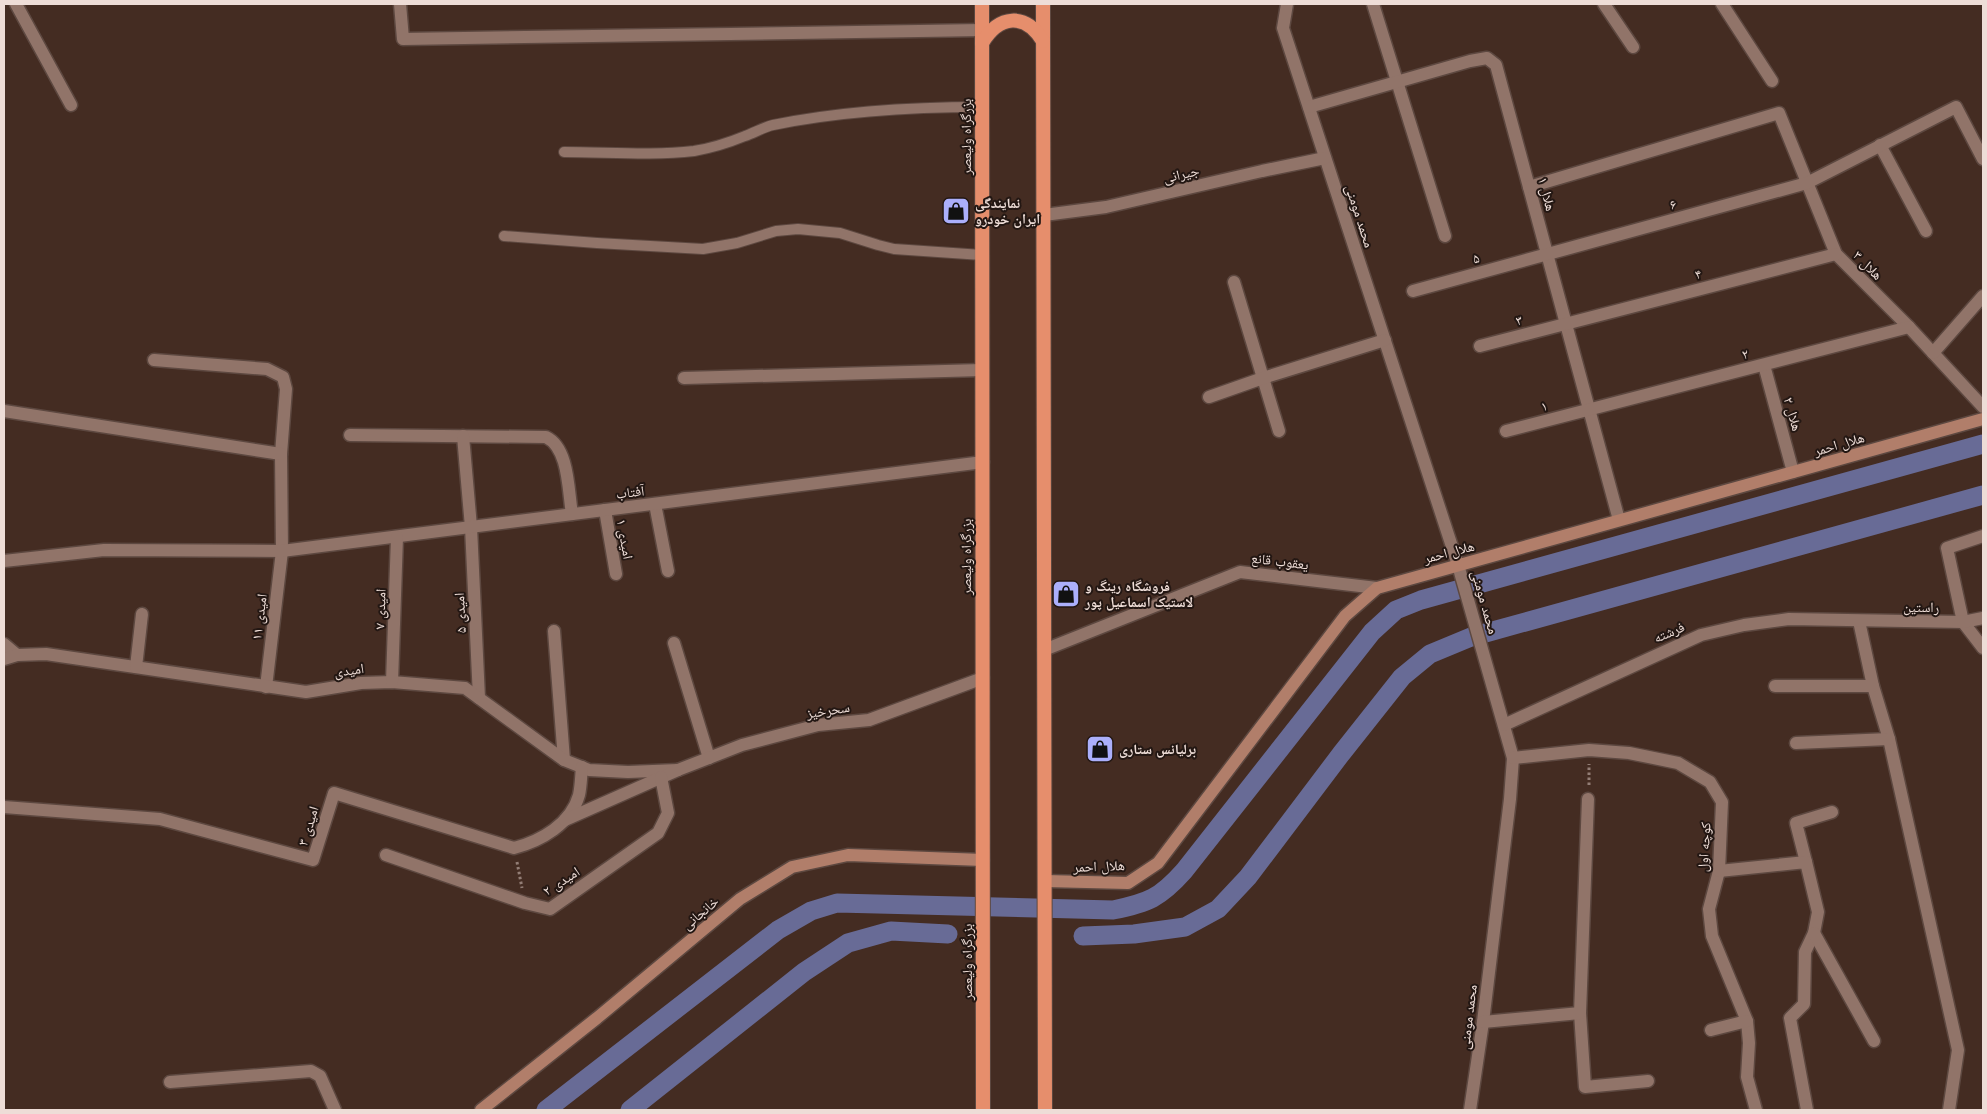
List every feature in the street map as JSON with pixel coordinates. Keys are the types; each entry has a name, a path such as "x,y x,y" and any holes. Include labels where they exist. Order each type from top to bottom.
{"highway":[{"name":"بزرگراه ولیعصر","path":"982,4 984,1110"},
{"path":"1043,4 1045,1110"},
{"path":"982,37 1007,20 1028,24 1033,27 1043,41"}],"main road":[{"name":"هلال احمر","path":"1045,881 1128,883 1158,863 1345,616 1377,588 1460,571 1619,520 1983,419"},
{"name":"خانجانی","path":"481,1110 597,1018 740,899 792,867 848,855 983,860"}],"street":[{"path":"16,4 71,105"},
{"path":"400,4 403,39 982,37"},
{"name":"محمد مومنی","path":"1287,4 1283,28 1460,571 1513,758 1510,799 1483,1022 1470,1110"},
{"path":"1373,4 1445,236"},
{"path":"1604,4 1633,47"},
{"path":"1722,4 1772,81"},
{"name":"هلال ۱","path":"1309,107 1470,61 1488,58 1496,65 1619,520"},
{"name":"۶","path":"1547,254 1807,183 1956,107 1983,159"},
{"name":"هلال ۳","path":"1529,187 1779,113 1836,254 1909,327 1983,407"},
{"path":"1880,145 1926,231"},
{"name":"جیرانی","path":"1044,215 1106,207 1326,158"},
{"name":"۵","path":"1412,291 1547,254"},
{"name":"۴","path":"1566,324 1836,254"},
{"path":"1234,282 1279,431"},
{"path":"1933,353 1983,296"},
{"name":"۳","path":"1480,346 1566,324"},
{"name":"۲","path":"1589,410 1909,327"},
{"path":"1209,397 1385,340"},
{"name":"امیدی ۱۱","path":"154,360 267,370 283,377 286,390 281,454 282,550 266,687"},
{"name":"هلال ۲","path":"1764,365 1794,472"},
{"path":"684,378 982,370"},
{"name":"۱","path":"1506,431 1589,410"},
{"path":"4,411 281,454"},
{"path":"350,434 546,436 553,440 563,454 572,514"},
{"name":"امیدی ۵","path":"463,436 471,527 478,698"},
{"name":"آفتاب","path":"4,561 104,550 282,550 983,462"},
{"path":"655,504 668,572"},
{"name":"امیدی ۱","path":"605,510 616,574"},
{"path":"1983,536 1947,548 1963,622 1983,648"},
{"name":"امیدی ۷","path":"392,682 397,537"},
{"name":"یعقوب قانع","path":"1044,650 1240,572 1377,588"},
{"path":"136,668 142,614"},
{"name":"فرشته","path":"1504,725 1701,635 1744,625 1790,618 1859,621"},
{"name":"راستین","path":"1859,621 1963,622 1983,618"},
{"path":"1859,621 1873,686 1889,739 1958,1050 1949,1110"},
{"path":"554,631 564,760"},
{"path":"674,643 709,758"},
{"path":"4,644 17,655"},
{"name":"امیدی","path":"4,659 17,655 46,654 306,692 361,683 392,682 465,688 564,760 589,770 628,772 678,770"},
{"name":"سحرخیز","path":"678,770 742,745 818,725 869,720 983,678"},
{"path":"1775,686 1873,686"},
{"path":"1796,744 1889,739"},
{"name":"کوچه اول","path":"1513,758 1589,750 1629,753 1678,763 1710,782 1722,802 1720,871 1708,910 1712,936 1747,1021 1749,1043 1747,1077 1756,1110"},
{"path":"566,820 575,805 579,793 582,767"},
{"path":"514,848 549,833 566,820 678,770"},
{"name":"امیدی ۲","path":"386,854 525,903 550,909 658,833 668,813 661,777"},
{"name":"امیدی ۳","path":"4,807 160,819 313,860 334,793 514,848"},
{"path":"1588,799 1580,1013 1584,1087 1648,1081"},
{"path":"1807,1110 1790,1018 1804,1004 1805,952 1814,933 1818,912 1796,823 1832,812"},
{"path":"1720,871 1806,862"},
{"path":"1814,933 1874,1041"},
{"path":"1483,1022 1580,1013"},
{"path":"1711,1030 1747,1021"},
{"path":"170,1082 311,1071 320,1076 335,1110"}],"lane":[{"path":"564,152 667,153 692,151 716,147 770,126 796,120 940,107 982,107"},
{"path":"504,236 597,244 703,248 737,243 776,231 798,229 840,233 878,246 894,249 982,255"}],"path":[{"path":"1588,799 1589,750"},
{"path":"514,848 525,903"}],"waterway":[{"path":"546,1110 778,930 811,911 837,903 1113,910 1135,905 1153,898 1168,888 1184,871 1372,632 1396,610 1421,600 1983,444"},
{"path":"1083,936 1134,934 1185,927 1218,909 1248,877 1402,677 1430,654 1471,637 1983,495"},
{"path":"630,1110 804,972 848,943 891,931 948,934"}],"place":[{"name":"نمایندگی ایران خودرو","path":"956,211"},
{"name":"فروشگاه رینگ و لاستیک اسماعیل پور","path":"1066,594"},
{"name":"برلیانس ستاری","path":"1100,749"}]}
